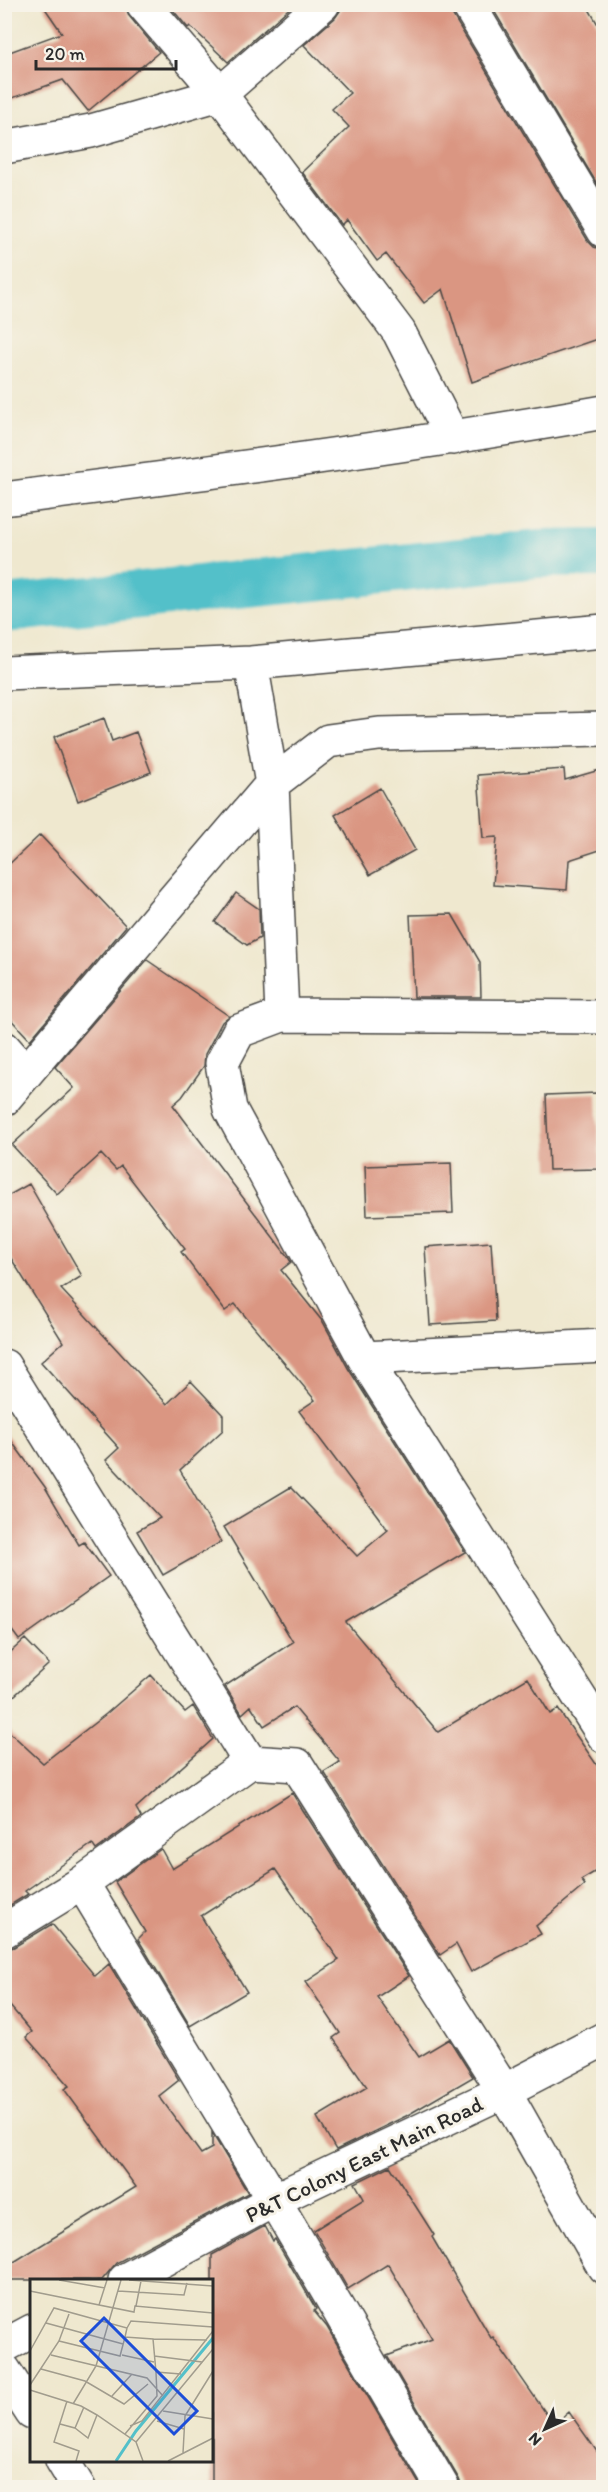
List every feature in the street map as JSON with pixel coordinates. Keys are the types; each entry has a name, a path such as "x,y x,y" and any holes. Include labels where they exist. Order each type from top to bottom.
{"street":[{"path":"143,4 220,94 399,332 453,438"},
{"path":"4,147 91,131 220,94 323,4"},
{"path":"468,4 603,231"},
{"path":"4,499 255,467 453,438 603,412"},
{"path":"4,673 250,663 603,631"},
{"path":"250,663 272,784 282,1015"},
{"path":"4,1099 272,784 328,741 379,734 603,729"},
{"path":"603,1017 282,1015 239,1031 222,1063 230,1109 364,1358 603,1736"},
{"path":"4,1048 26,1073"},
{"path":"364,1358 603,1346"},
{"path":"4,1366 250,1762"},
{"path":"4,1931 82,1883 250,1762 297,1765 504,2091 603,2267"},
{"path":"82,1883 274,2200 443,2487"},
{"name":"P&T Colony East Main Road","path":"127,2279 274,2200 504,2091 603,2039"},
{"path":"4,2346 30,2332"},
{"path":"4,2370 30,2410"},
{"path":"63,2462 79,2487"}],"building":[{"path":"42,4 125,4 129,16 159,52 88,111 63,80 4,101 4,54 62,33"},
{"path":"168,4 294,4 228,62 190,26 188,28"},
{"path":"341,4 449,4 452,14 588,241 594,247 603,250 603,337 472,382 443,289 424,303 386,254 377,261 347,220 342,225 302,172 349,127 332,109 350,93 304,45 335,18 340,11"},
{"path":"490,4 586,4 603,33 603,194"},
{"path":"104,718 112,741 136,732 151,772 78,801 54,737"},
{"path":"564,769 565,780 603,769 603,849 569,860 567,890 493,885 497,837 483,838 478,775"},
{"path":"380,788 415,850 370,875 335,815"},
{"path":"40,835 126,926 30,1040 4,1012 4,869"},
{"path":"236,893 259,909 260,938 247,945 215,922"},
{"path":"452,914 480,962 481,997 414,997 410,915"},
{"path":"147,960 229,1016 222,1022 205,1054 204,1066 182,1097 173,1105 288,1257 291,1262 281,1270 323,1322 348,1368 465,1552 346,1622 438,1732 528,1678 550,1714 558,1709 603,1774 603,1867 581,1880 585,1885 536,1926 541,1934 471,1972 456,1944 440,1955 324,1772 340,1762 294,1707 264,1726 251,1706 242,1714 225,1686 293,1642 224,1527 291,1487 357,1556 388,1530 299,1411 315,1400 235,1304 225,1311 181,1252 185,1249 121,1166 116,1170 101,1154 57,1194 12,1145 74,1088 55,1067"},
{"path":"597,1093 600,1169 549,1170 546,1095"},
{"path":"451,1163 453,1213 367,1216 365,1166"},
{"path":"29,1184 82,1276 61,1289 167,1404 191,1381 223,1415 223,1430 180,1470 221,1542 163,1575 137,1531 160,1518 106,1460 119,1448 41,1362 63,1342 4,1247 4,1198"},
{"path":"491,1242 496,1321 430,1325 425,1247"},
{"path":"4,1431 45,1487 79,1545 84,1542 109,1576 19,1640 4,1620"},
{"path":"25,1639 49,1664 4,1705 4,1658"},
{"path":"151,1675 185,1712 193,1706 213,1739 136,1808 141,1817 96,1850 92,1844 25,1891 28,1894 4,1909 4,1727 43,1763 106,1714"},
{"path":"292,1793 409,1976 377,1997 419,2057 449,2039 473,2077 406,2116 336,2150 317,2117 367,2087 333,2038 340,2033 306,1982 339,1960 275,1869 201,1916 247,1992 190,2026 138,1939 145,1932 115,1882 161,1849 172,1869"},
{"path":"52,1924 95,1976 109,1964 179,2080 159,2096 201,2154 212,2148 212,2133 248,2193 116,2263 103,2279 4,2280 4,2268 136,2187 64,2089 69,2086 26,2037 32,2032 4,1999 4,1950 14,1947"},
{"path":"390,2166 434,2235 432,2237 491,2338 493,2337 554,2425 569,2412 603,2460 603,2487 462,2487 387,2356 432,2339 388,2264 348,2289 314,2230 364,2199 355,2183"},
{"path":"265,2226 273,2241 275,2239 316,2309 314,2311 327,2327 421,2487 212,2487 212,2255"}],"waterway":[{"path":"4,609 538,554 604,553"}]}
